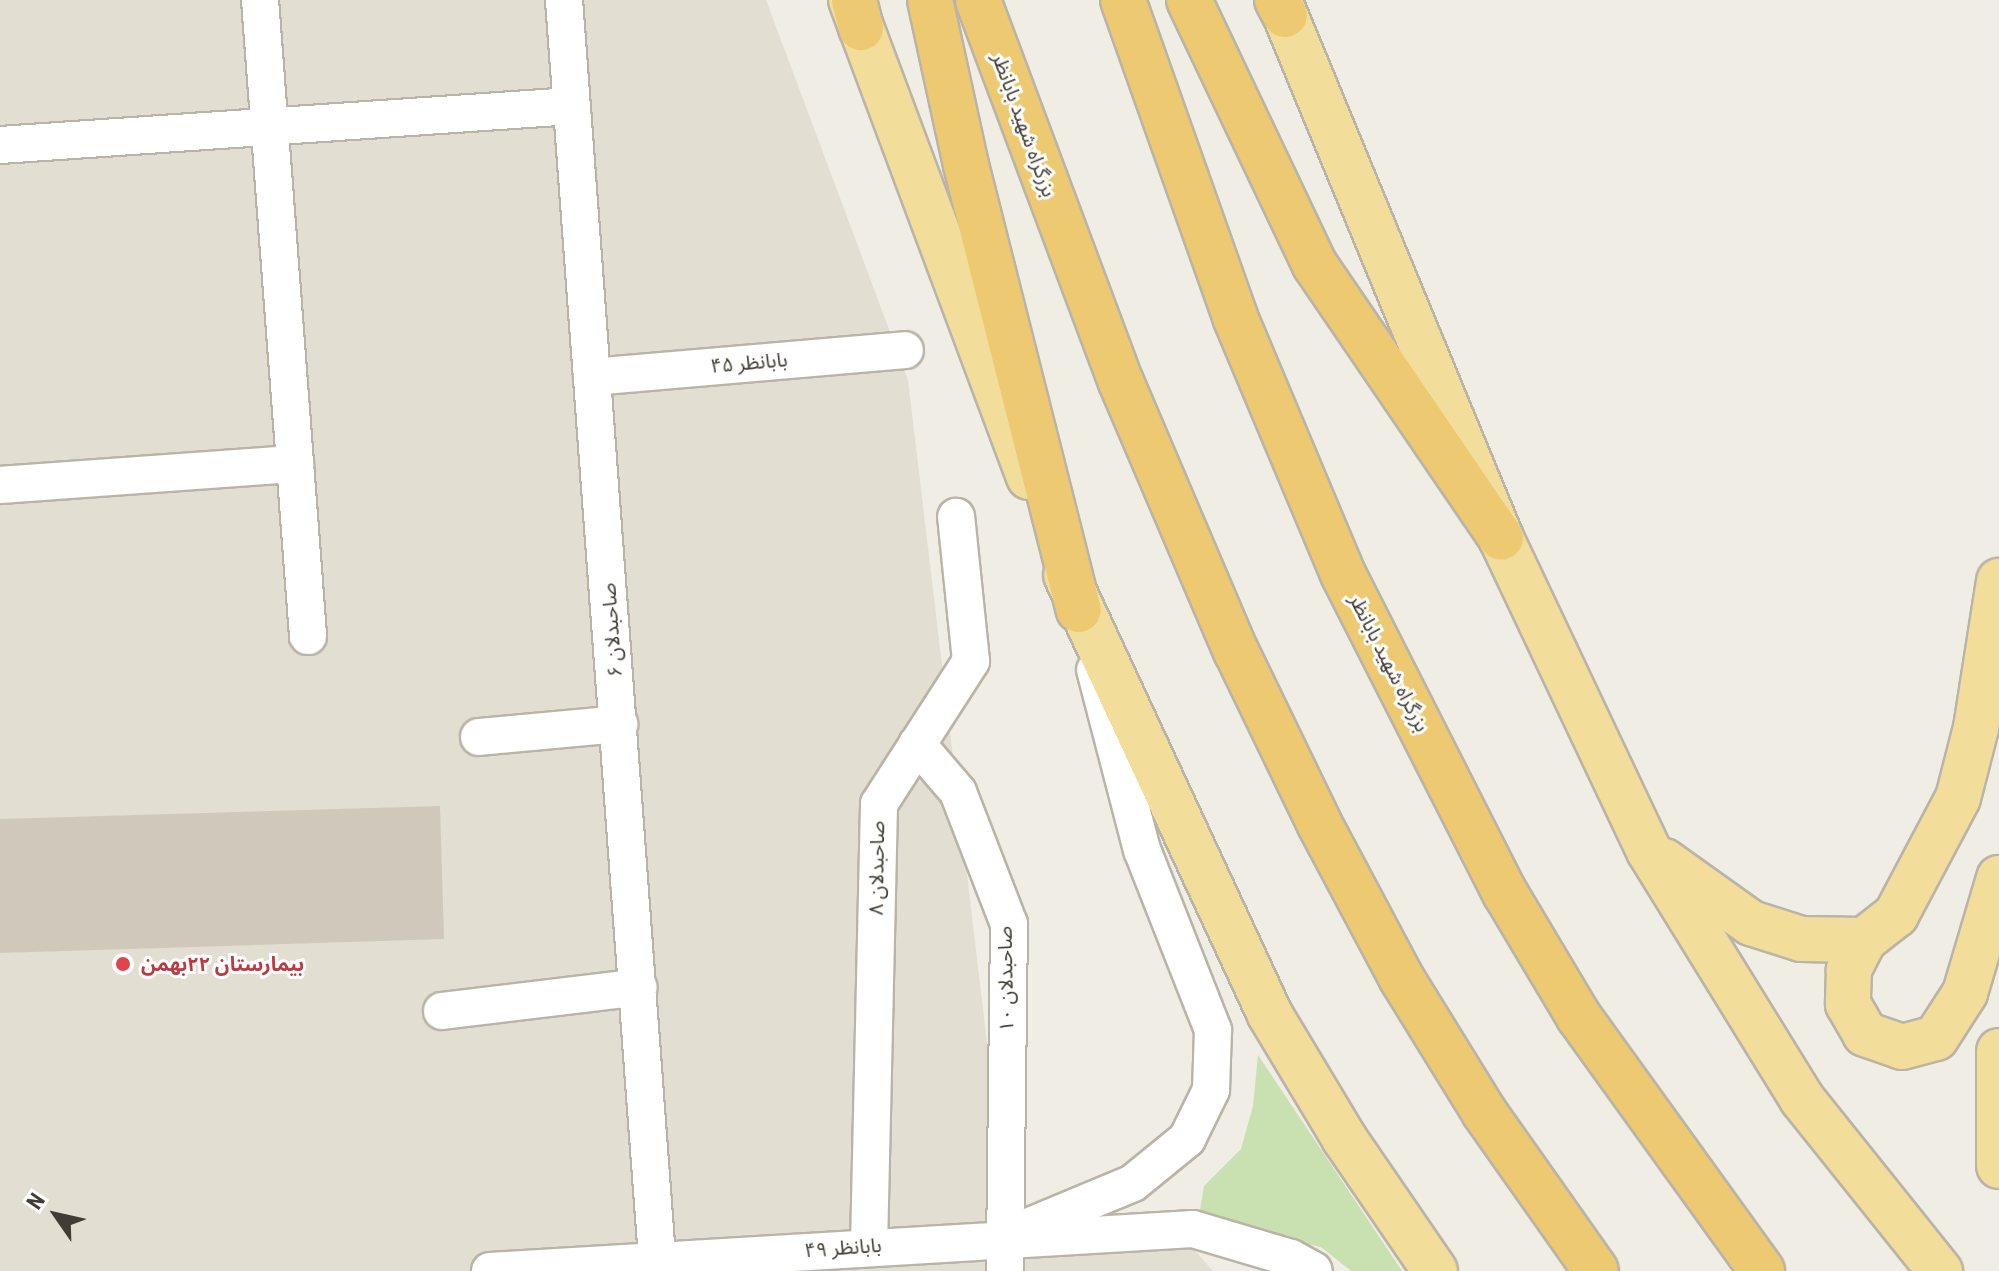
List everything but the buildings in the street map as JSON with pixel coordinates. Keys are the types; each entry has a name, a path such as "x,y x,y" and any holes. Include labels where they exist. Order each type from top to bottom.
{"highway":[{"path":"930,0 966,165 1079,610"},
{"name":"بزرگراه شهید بابانظر","path":"978,0 1121,382 1236,651 1312,809 1410,992 1484,1112 1596,1271"},
{"name":"بزرگراه شهید بابانظر","path":"1123,0 1235,317 1350,587 1505,893 1564,992 1686,1172 1762,1271"},
{"path":"1189,0 1315,265 1501,538"}],"main road":[{"path":"1280,5 1501,538 1649,851 1802,1099 1940,1271"},
{"path":"855,9 1079,610 1269,1013 1344,1138 1435,1271"},
{"path":"1999,581 1976,728 1958,798 1896,915 1864,940 1849,970 1848,1004 1865,1034 1902,1047 1936,1038 1965,993 1999,878"},
{"path":"1649,851 1751,923 1801,939 1864,940"},
{"path":"1999,1051 1999,1166"}],"street":[{"path":"260,0 308,636"},
{"name":"صاحبدلان ۶","path":"564,0 659,1266"},
{"path":"0,145 572,106"},
{"name":"بابانظر ۴۵","path":"592,377 905,350"},
{"path":"0,485 295,464"},
{"name":"صاحبدلان ۸","path":"869,1246 879,804 971,661 956,517"},
{"path":"1005,1254 1133,1183 1187,1139 1211,1090 1213,1030 1142,850 1079,610"},
{"path":"479,737 619,724"},
{"name":"صاحبدلان ۱۰","path":"917,744 958,792 1009,924 1005,1254"},
{"path":"442,1011 639,987"},
{"name":"بابانظر ۴۹","path":"490,1271 659,1266 869,1246 1005,1254 1193,1229 1291,1258 1314,1271"}],"shaded area":[{"path":"0,0 766,0 908,380 1012,1252 1163,1214 1213,1271 0,1271"}],"green space":[{"path":"1258,1055 1402,1271 1351,1271 1321,1247 1198,1222 1204,1186 1241,1149 1253,1106"}],"place":[{"name":"بيمارستان ٢٢بهمن","path":"123,964"}]}
